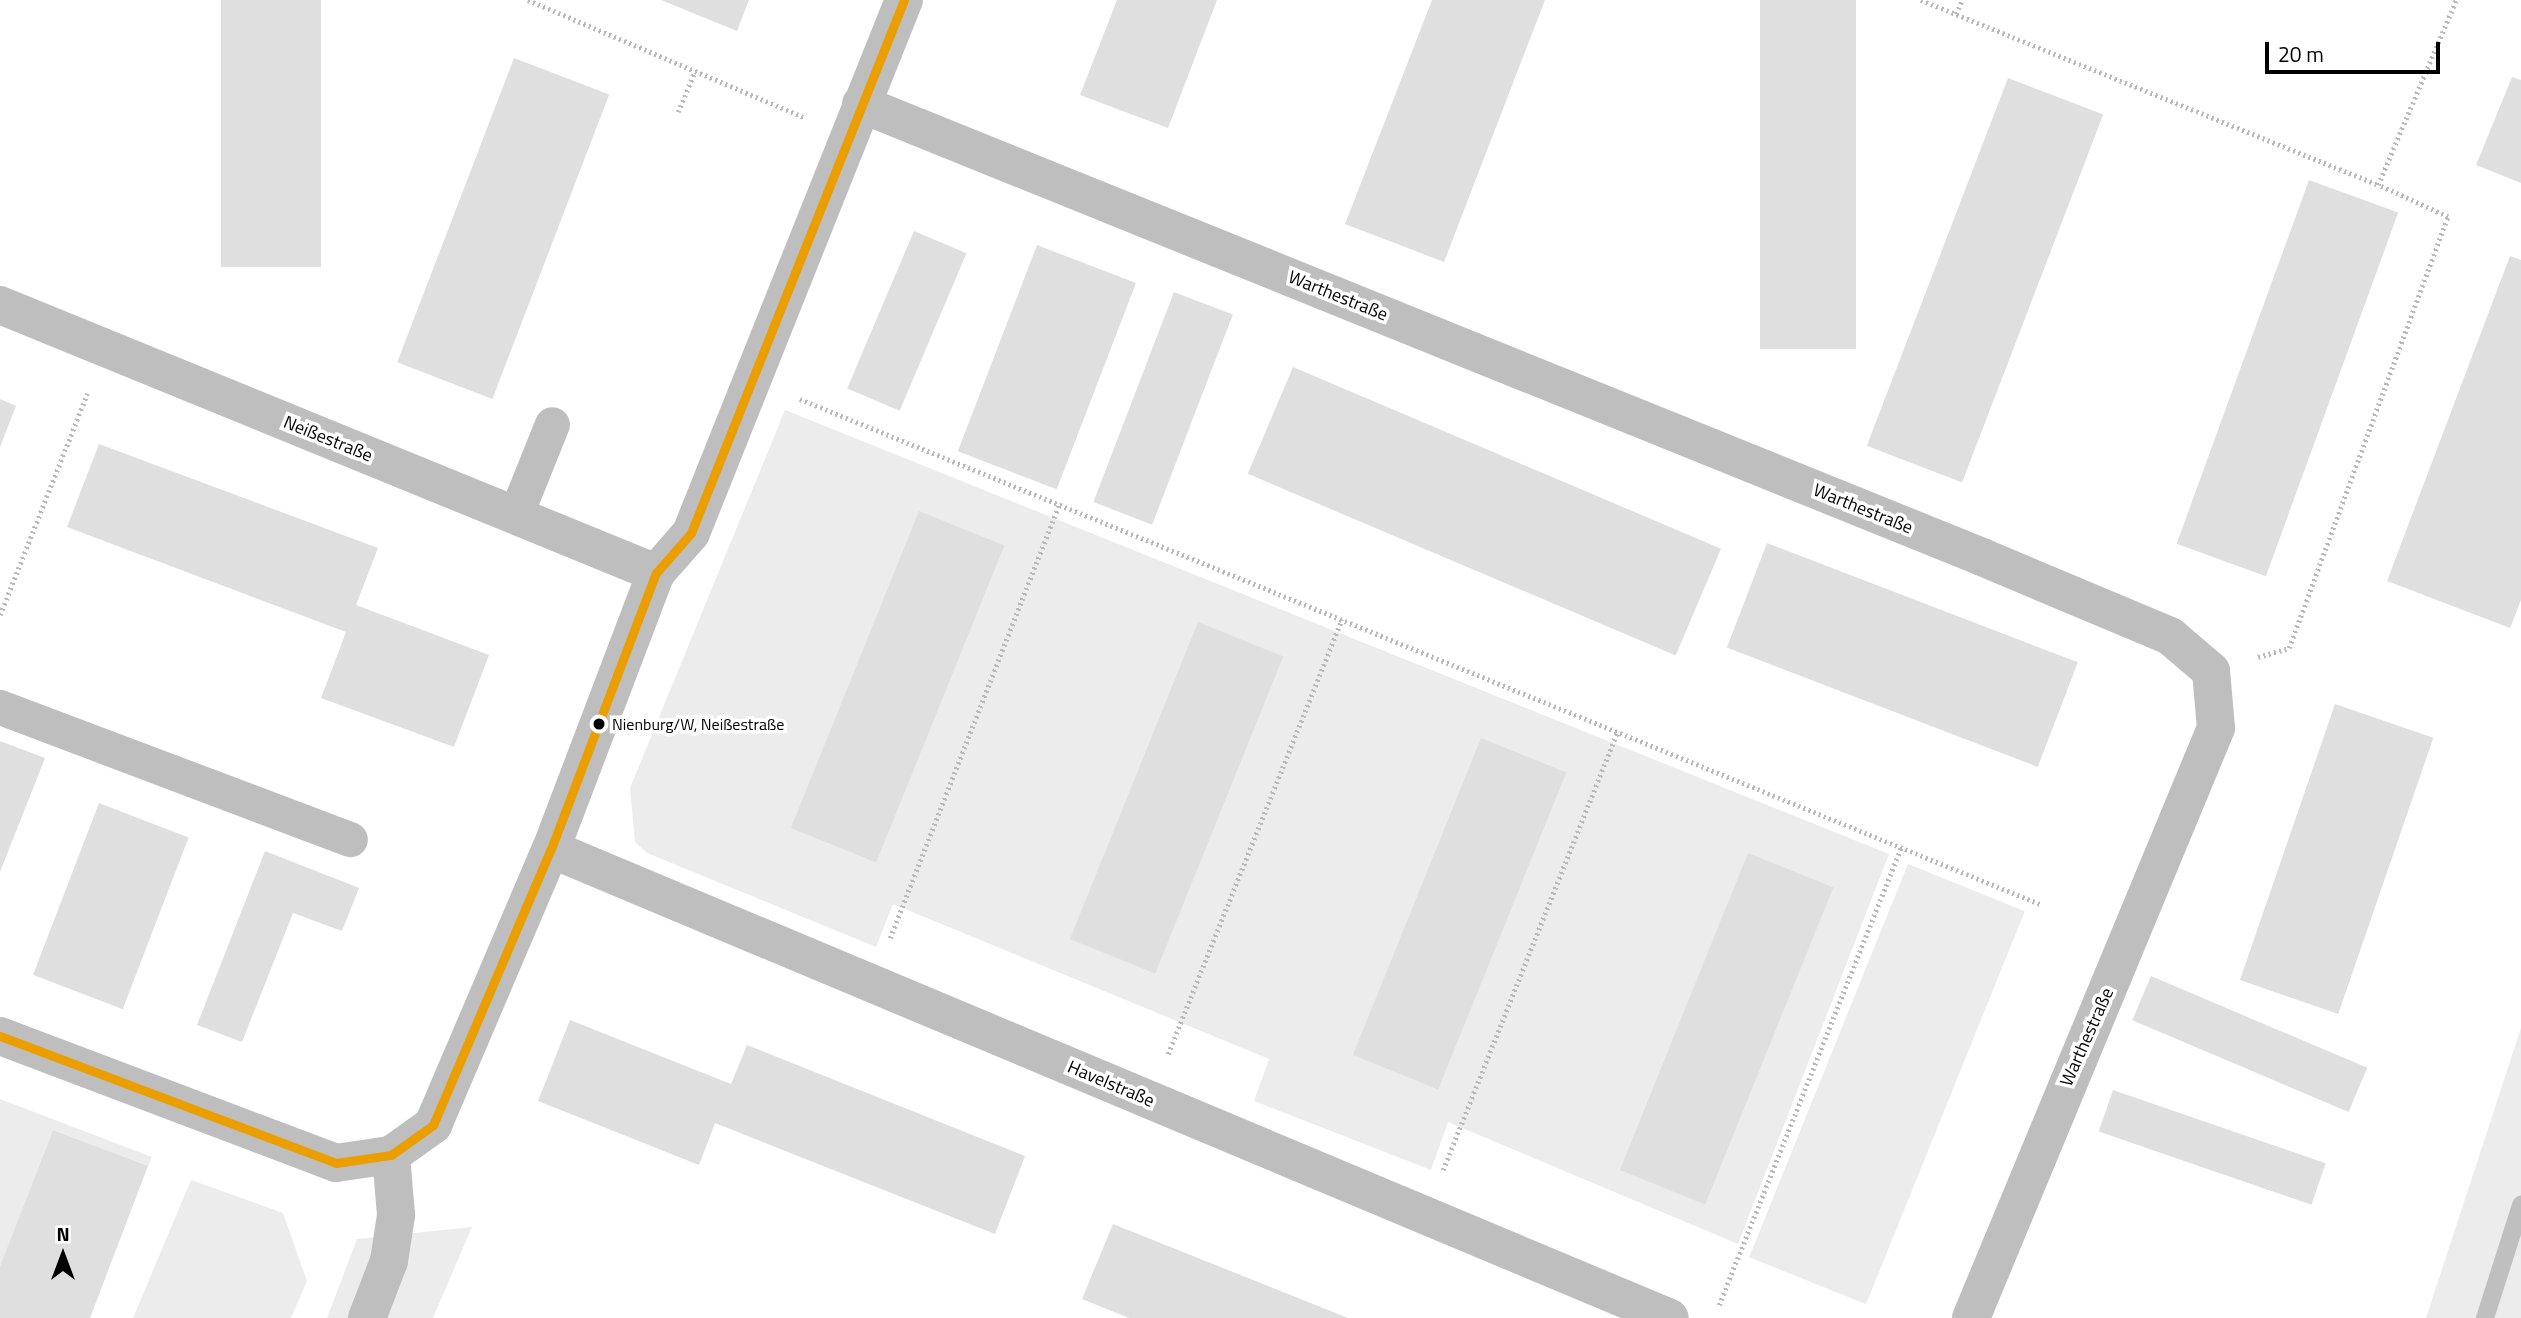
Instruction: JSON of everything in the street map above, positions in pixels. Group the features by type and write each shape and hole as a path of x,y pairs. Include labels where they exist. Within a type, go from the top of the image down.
{"street":[{"path":"0,1037 336,1163 391,1155 433,1125 551,849 656,573 691,533 750,379 904,0"},
{"name":"Warthestraße","path":"854,119 1982,556 2170,636 2211,671 2216,728 1971,1318"},
{"name":"Neißestraße","path":"0,305 656,573"},
{"name":"Havelstraße","path":"551,849 1670,1318"},
{"path":"367,1318 389,1261 396,1215 391,1155"}],"lane":[{"path":"515,516 552,424"},
{"path":"0,707 350,839"}],"path":[{"path":"527,0 695,71 854,119"},
{"path":"1921,0 2378,185 2448,217 2289,648 2211,671"},
{"path":"1956,14 1962,0"},
{"path":"2378,185 2456,0"},
{"path":"678,111 695,71"},
{"path":"0,615 106,348"},
{"path":"750,379 2040,904"},
{"path":"872,983 1059,505"},
{"path":"1149,1100 1342,620"},
{"path":"1425,1216 1617,732"},
{"path":"1714,1318 1901,848"}],"shaded area":[{"path":"785,410 1889,854 1738,1244 1448,1122 1431,1170 1254,1101 1269,1059 893,904 876,947 647,853 635,842 630,788"},
{"path":"1908,864 2025,911 1866,1304 1749,1257"},
{"path":"2521,1028 2521,1318 2426,1318"},
{"path":"0,1099 152,1157 148,1166 53,1130 0,1266"},
{"path":"191,1180 283,1213 307,1281 291,1318 133,1318"},
{"path":"472,1227 433,1318 327,1318 357,1239"}],"building":[{"path":"221,0 321,0 321,267 221,267"},
{"path":"661,0 749,0 737,31"},
{"path":"1117,0 1217,0 1168,128 1080,95"},
{"path":"1432,0 1545,0 1444,262 1345,224"},
{"path":"1760,0 1856,0 1856,349 1760,349"},
{"path":"514,58 609,95 492,399 397,362"},
{"path":"2512,77 2521,80 2521,183 2476,165"},
{"path":"2008,78 2103,115 1962,482 1867,446"},
{"path":"2309,180 2398,212 2266,576 2177,544"},
{"path":"914,231 966,253 900,411 847,388"},
{"path":"1037,245 1136,283 1057,489 958,451"},
{"path":"2510,256 2521,260 2521,600 2510,628 2387,581"},
{"path":"1174,292 1233,315 1152,525 1093,502"},
{"path":"1293,367 1721,549 1676,655 1248,474"},
{"path":"0,399 16,406 0,447"},
{"path":"99,444 378,548 356,605 489,655 454,747 321,698 346,632 67,527"},
{"path":"919,511 1004,545 876,863 791,828"},
{"path":"1767,543 2078,662 2038,767 1727,648"},
{"path":"1198,622 1283,656 1155,974 1070,939"},
{"path":"2335,704 2433,738 2338,1014 2240,980"},
{"path":"1481,738 1566,772 1438,1090 1353,1055"},
{"path":"0,741 45,758 0,872"},
{"path":"99,803 189,837 123,1009 33,975"},
{"path":"265,851 359,888 342,931 293,913 242,1042 197,1025"},
{"path":"1748,853 1833,887 1705,1205 1620,1170"},
{"path":"2151,976 2367,1068 2349,1112 2132,1020"},
{"path":"570,1020 731,1084 747,1045 1025,1156 995,1234 715,1123 699,1165 538,1101"},
{"path":"2113,1090 2326,1163 2311,1205 2099,1132"},
{"path":"53,1130 148,1166 90,1318 0,1318 0,1266"},
{"path":"1113,1224 1348,1318 1129,1318 1082,1299"}],"waterway":[{"path":"2485,1318 2521,1205"}],"transit line":[{"path":"0,1036 336,1163 391,1155 433,1125 551,849 656,573 691,533 904,0"}],"place":[{"name":"Nienburg/W, Neißestraße","path":"599,724"}]}
